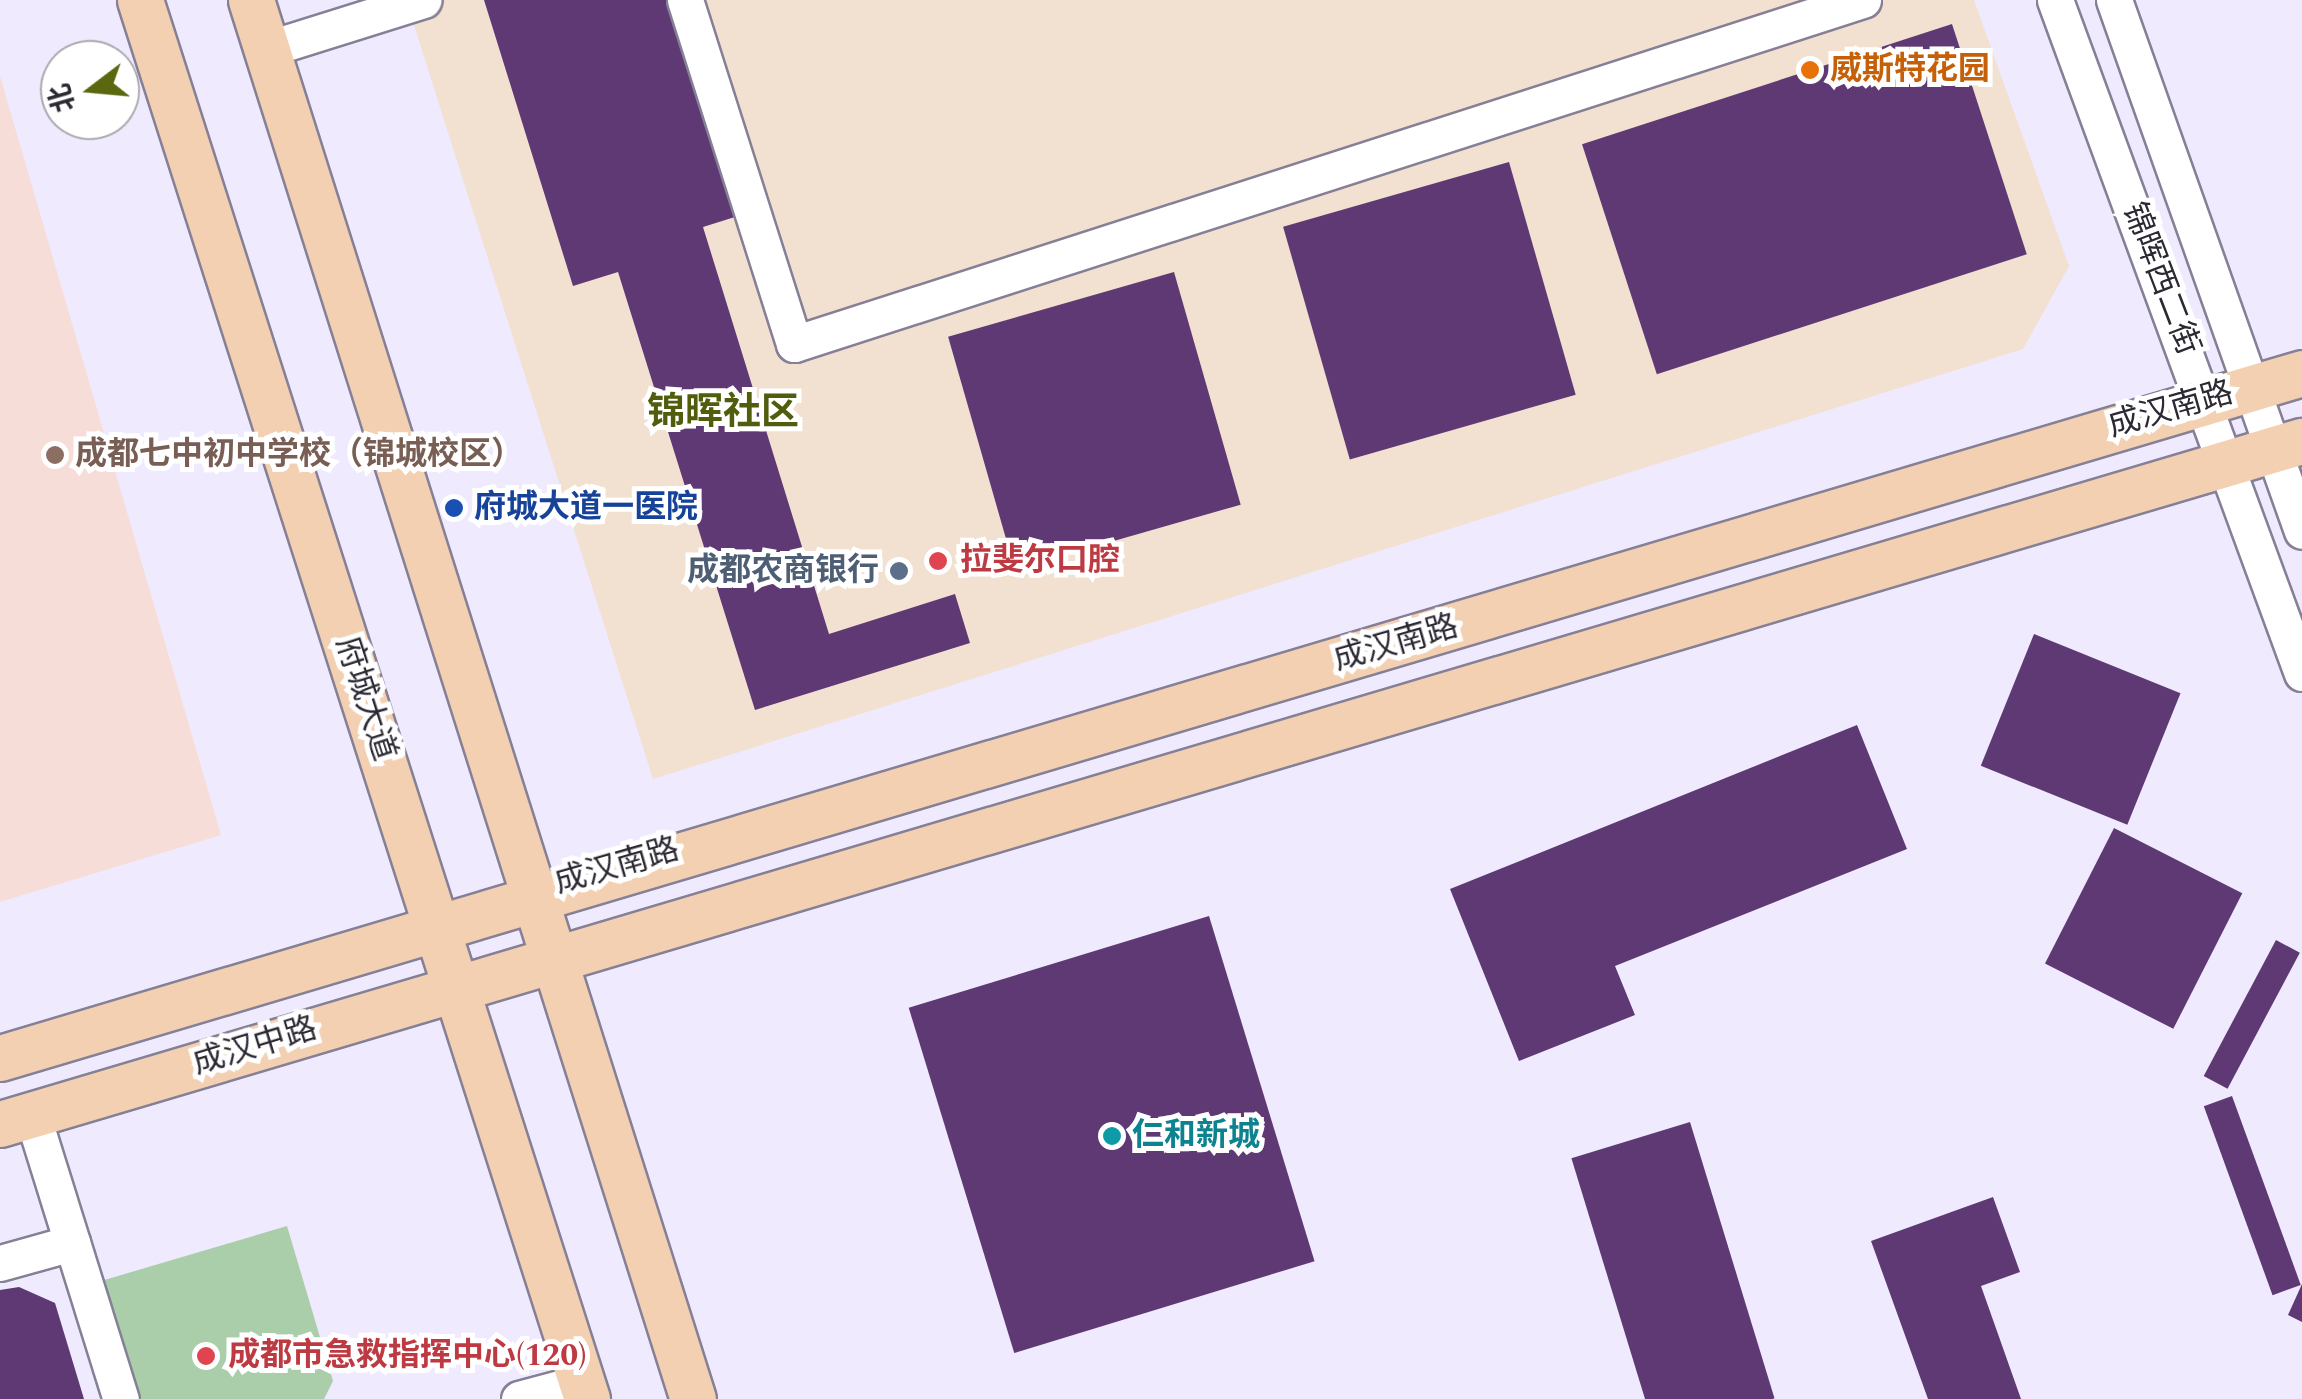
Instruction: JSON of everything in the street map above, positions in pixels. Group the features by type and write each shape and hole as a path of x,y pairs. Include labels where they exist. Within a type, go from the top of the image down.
{"main road":[{"name":"府城大道","path":"140,0 458,986 584,1391"},
{"path":"252,0 538,890 693,1399"},
{"name":"成汉南路","path":"486,906 2302,372"},
{"name":"成汉南路","path":"510,971 556,954 2288,445"},
{"name":"成汉中路","path":"0,1058 486,906"},
{"name":"成汉中路","path":"16,1119 510,971"}],"street":[{"path":"267,49 423,0"},
{"path":"685,0 794,344 1863,0"},
{"name":"锦晖西二街","path":"2055,0 2206,399 2302,673"},
{"name":"锦晖西二街","path":"2114,0 2252,387 2288,445 2302,531"},
{"path":"16,1119 72,1242 121,1399"},
{"path":"0,1264 72,1242"},
{"path":"519,1399 584,1391"}],"shaded area":[{"path":"406,0 1974,0 2069,266 2023,349 653,779"},
{"name":"成都七中初中学校（锦城校区）","path":"0,76 221,835 0,902"}],"green space":[{"path":"287,1226 333,1381 324,1399 135,1399 101,1281"}],"building":[{"path":"484,0 671,0 738,216 703,227 829,634 955,594 970,643 755,710 618,272 573,286"},
{"path":"1952,24 2027,254 1657,374 1582,144"},
{"path":"1509,162 1576,395 1350,459 1283,227"},
{"path":"1174,272 1241,505 1015,569 948,337"},
{"path":"2034,634 2180,693 2127,825 1981,766"},
{"path":"1857,725 1907,849 1615,966 1635,1015 1519,1061 1450,889"},
{"path":"2114,828 2242,893 2173,1029 2045,963"},
{"name":"仁和新城","path":"1209,916 1315,1261 1014,1353 909,1008"},
{"path":"2276,940 2300,953 2228,1089 2204,1076"},
{"path":"2232,1096 2301,1285 2273,1295 2204,1106"},
{"path":"1690,1122 1774,1398 1645,1399 1571,1158"},
{"path":"1993,1197 2020,1272 1981,1286 2021,1399 1928,1399 1871,1241"},
{"path":"2302,1284 2302,1322 2288,1315"},
{"path":"19,1287 55,1303 84,1399 0,1399 0,1290"}],"place":[{"name":"威斯特花园","path":"1810,70"},
{"name":"成都七中初中学校（锦城校区）","path":"55,455"},
{"name":"府城大道一医院","path":"454,508"},
{"name":"拉斐尔口腔","path":"938,561"},
{"name":"成都农商银行","path":"899,571"},
{"name":"仁和新城","path":"1112,1136"},
{"name":"成都市急救指挥中心(120)","path":"206,1356"}],"district":[{"name":"锦晖社区","path":"723,414"}]}
